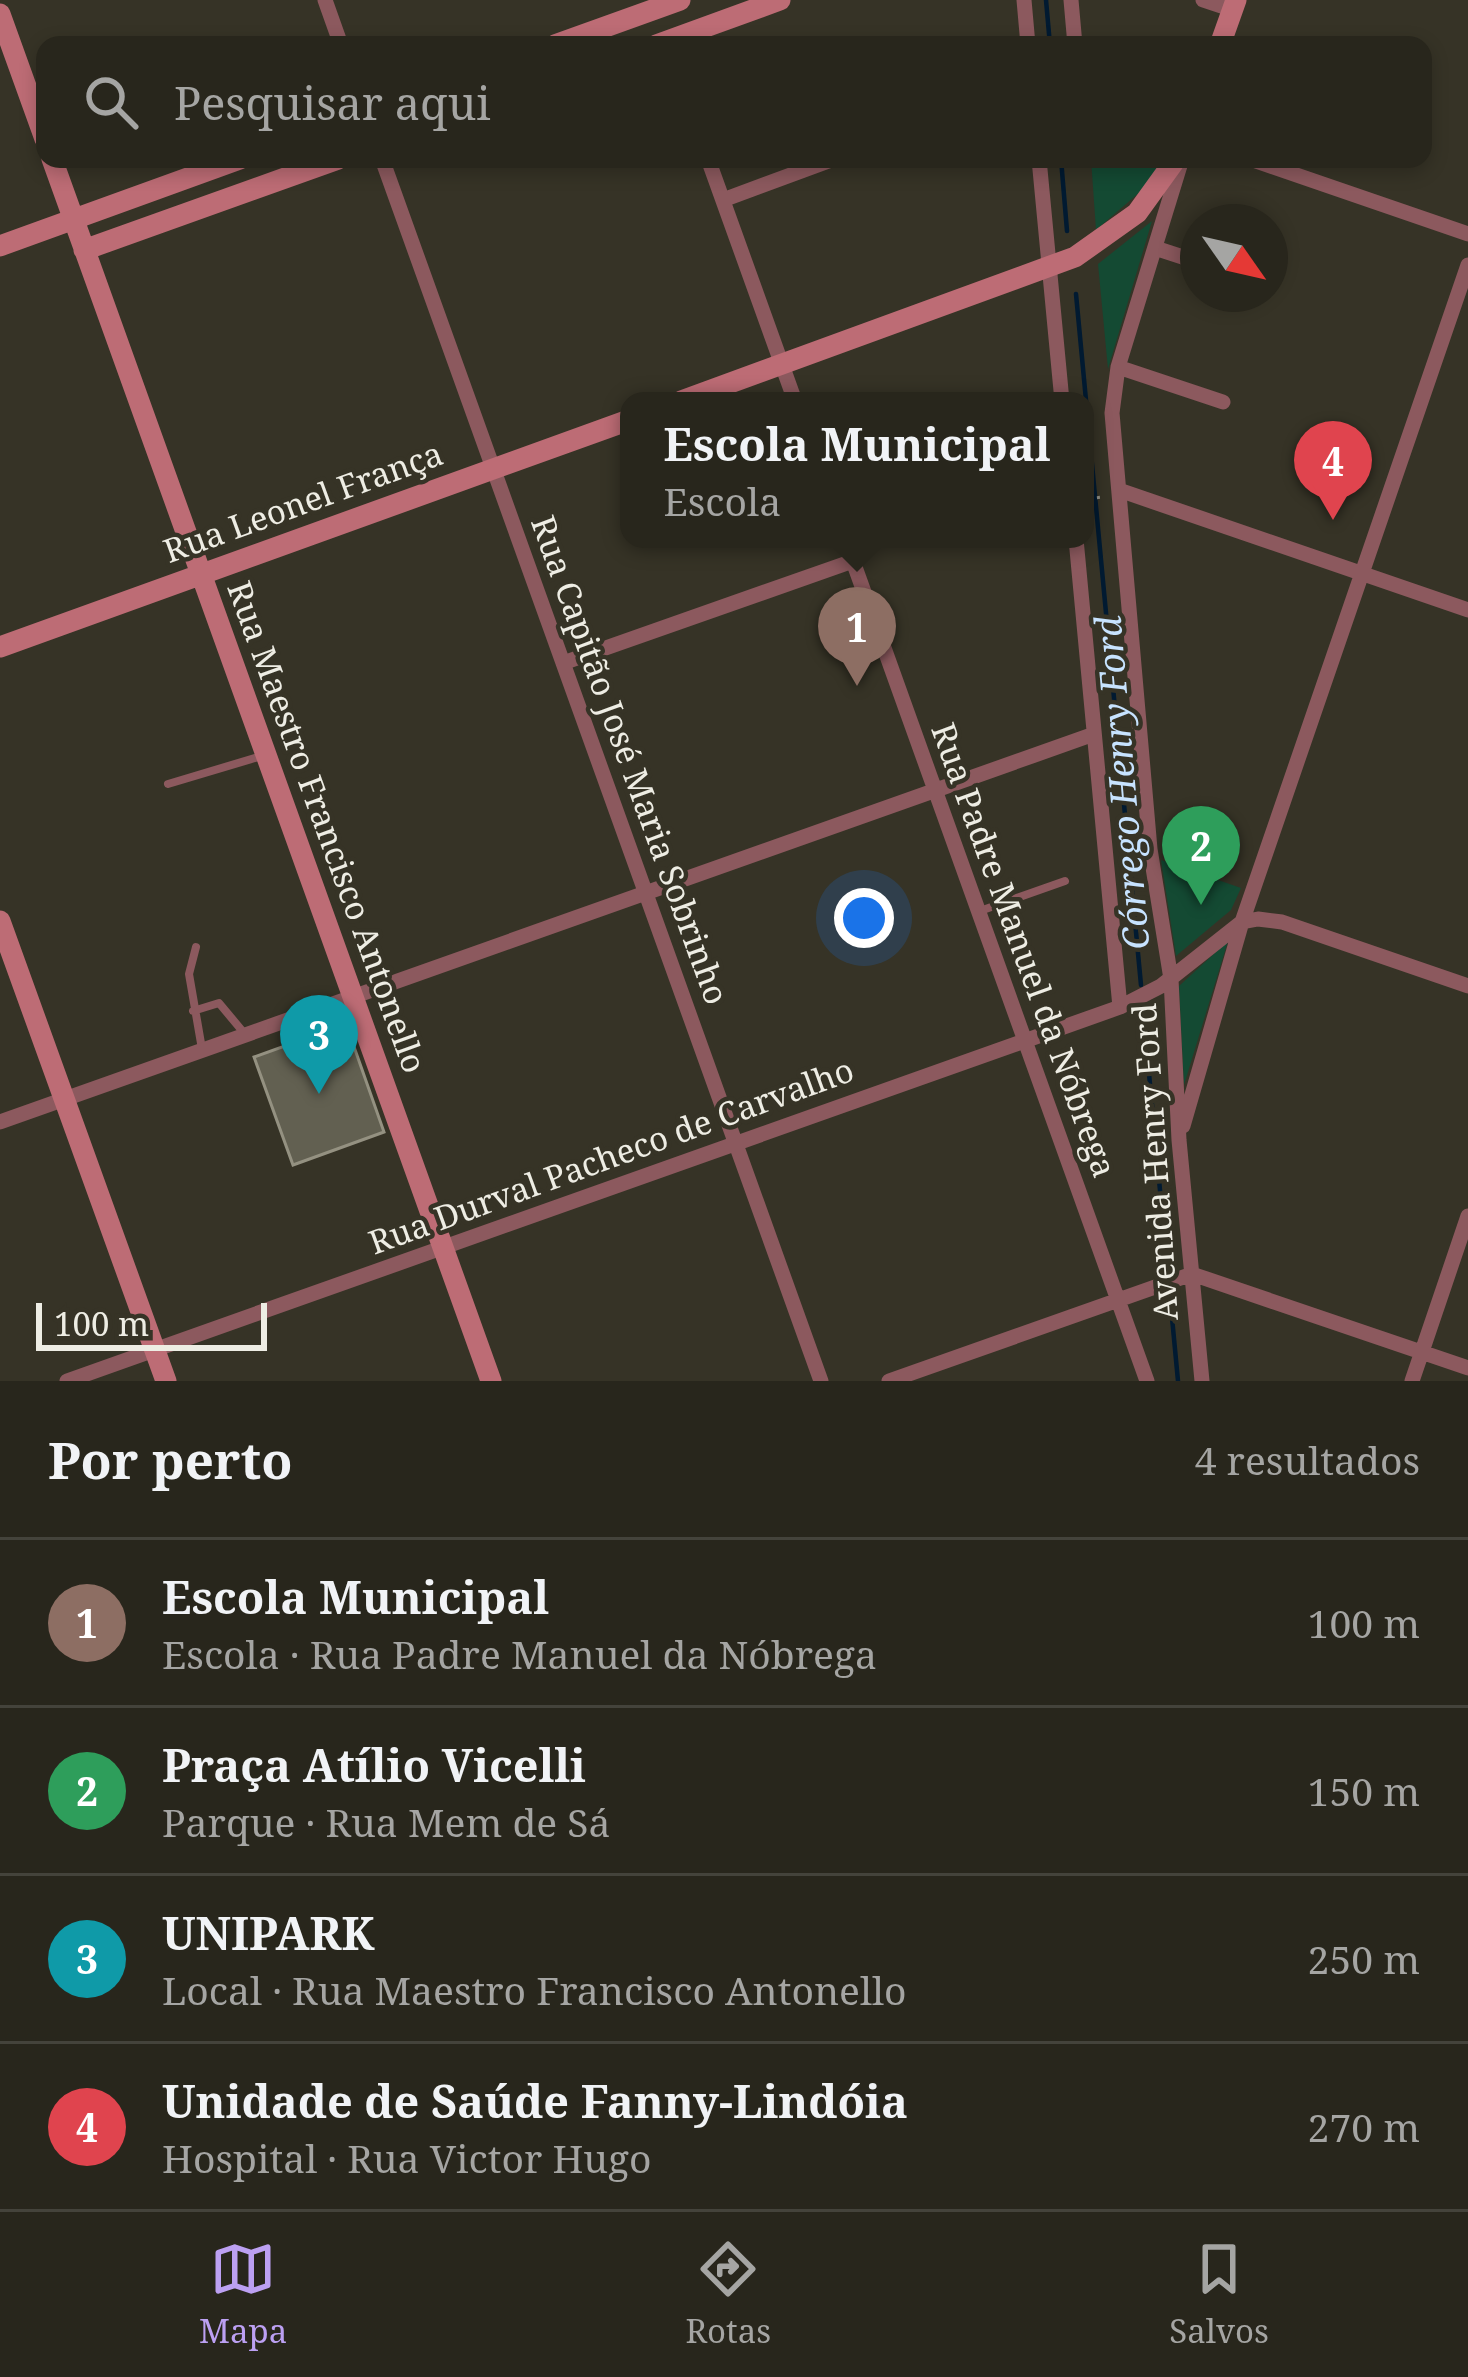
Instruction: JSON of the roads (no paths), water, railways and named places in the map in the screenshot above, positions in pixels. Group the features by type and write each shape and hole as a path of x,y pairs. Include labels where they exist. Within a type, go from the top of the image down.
{"main road":[{"path":"577,36 653,4 680,0"},
{"path":"684,36 780,0"},
{"path":"1223,36 1234,5"},
{"path":"0,14 36,114"},
{"name":"Rua Maestro Francisco Antonello","path":"55,168 491,1381"},
{"path":"0,246 215,168"},
{"path":"84,250 313,168"},
{"path":"706,392 1075,257 1118,230 1173,168"},
{"name":"Rua Leonel França","path":"0,647 620,423"},
{"path":"0,921 166,1381"}],"street":[{"path":"325,0 338,36"},
{"path":"1024,0 1027,36"},
{"path":"1071,0 1074,36"},
{"path":"1203,0 1234,5"},
{"path":"653,4 661,36"},
{"name":"Rua Capitão José Maria Sobrinho","path":"385,168 820,1381"},
{"path":"712,168 792,392"},
{"path":"723,200 810,168"},
{"path":"1040,168 1061,392"},
{"name":"Avenida Henry Ford","path":"1177,168 1112,399 1150,849 1171,979 1188,1275 1202,1381"},
{"path":"1276,168 1468,235"},
{"path":"1155,248 1180,256"},
{"path":"1179,1140 1242,922 1468,266"},
{"path":"1118,367 1223,402"},
{"path":"1119,490 1468,610"},
{"name":"Rua Padre Manuel da Nóbrega","path":"848,548 1147,1381"},
{"name":"Avenida Henry Ford","path":"1077,548 1120,1007"},
{"path":"563,663 853,561"},
{"path":"0,1122 1094,734"},
{"path":"1242,922 1282,922 1468,986"},
{"name":"Rua Durval Pacheco de Carvalho","path":"67,1381 1120,1007 1171,979 1242,922"},
{"path":"1412,1381 1468,1216"},
{"path":"889,1381 1188,1275 1468,1368"}],"lane":[{"path":"168,784 266,754"},
{"path":"979,911 1065,881"},
{"path":"196,947 189,974 202,1050"},
{"path":"193,1011 218,1003 245,1035"}],"waterway":[{"name":"Córrego Henry Ford","path":"1046,0 1049,36"},
{"name":"Córrego Henry Ford","path":"1062,168 1067,231"},
{"name":"Córrego Henry Ford","path":"1076,294 1085,392"},
{"name":"Córrego Henry Ford","path":"1094,485 1141,985"},
{"name":"Córrego Henry Ford","path":"1143,1010 1178,1381"}],"place":[{"name":"Unidade de Saúde Fanny-Lindóia","path":"1333,520"},
{"name":"Escola Municipal","path":"857,686"},
{"name":"Praça Atílio Vicelli","path":"1201,905"},
{"name":"UNIPARK","path":"319,1094"}]}
